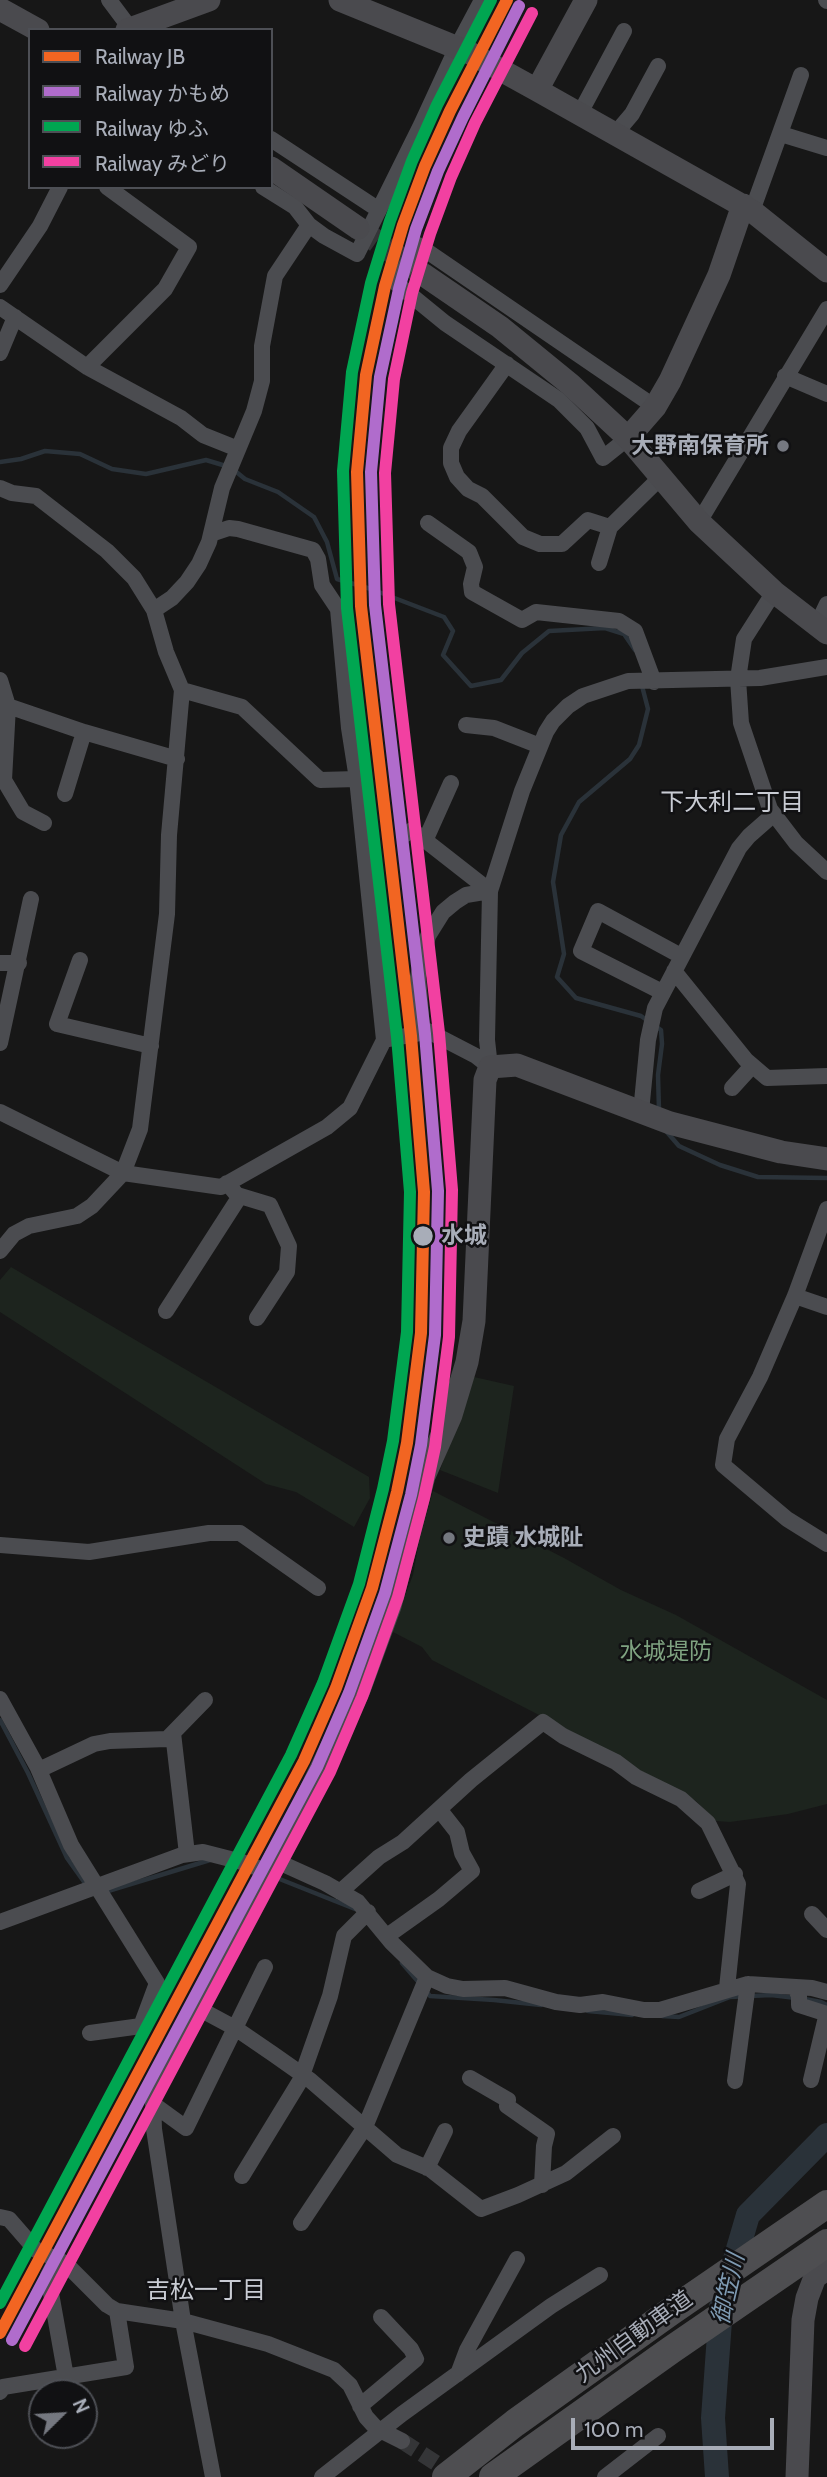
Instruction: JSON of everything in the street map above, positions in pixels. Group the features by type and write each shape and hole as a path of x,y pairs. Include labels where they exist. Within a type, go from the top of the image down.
{"highway":[{"name":"九州自動車道","path":"446,2477 515,2423 827,2204"},
{"name":"九州自動車道","path":"493,2477 827,2243"}],"street":[{"path":"109,0 128,28"},
{"path":"132,28 209,0"},
{"path":"340,0 457,47 537,90 748,208 827,271"},
{"path":"266,189 295,207 309,225 339,246 357,254 482,0"},
{"path":"537,90 586,0"},
{"path":"0,9 34,28"},
{"path":"579,115 624,31"},
{"path":"615,134 632,114 658,66"},
{"path":"655,407 418,245 396,283 445,323 559,400 587,428 603,458 628,439 655,407 714,287 781,134 801,75"},
{"path":"781,134 827,148"},
{"path":"273,140 379,210"},
{"path":"273,169 358,229"},
{"path":"0,285 40,226 59,189"},
{"path":"87,366 166,289 189,247 110,189"},
{"path":"154,610 172,598 199,564 211,534 222,488 254,411 262,381 262,346 275,276 309,225"},
{"path":"424,275 500,327 571,385 628,439 699,522 774,592 822,629 827,604"},
{"path":"0,307 87,366 181,418 203,435 238,449"},
{"path":"699,522 827,309"},
{"path":"0,353 16,317"},
{"path":"507,364 450,448 451,463 457,477 468,489 482,496 523,537 540,544 562,544 589,520 610,527"},
{"path":"785,376 827,394"},
{"path":"598,563 610,527 660,478"},
{"path":"0,488 12,493 37,496 107,551 134,578 154,610 166,652 182,690 169,835 167,914 148,1085 140,1129 123,1173 92,1206 77,1216 29,1226 15,1234 0,1251"},
{"path":"428,523 469,552 475,567 472,592 522,620 536,612 620,621 635,631 654,682"},
{"path":"0,1112 123,1173 221,1186 327,1127 350,1108 384,1040 338,609 322,585 318,559 313,550 238,528 211,534"},
{"path":"774,592 744,639 738,679 741,723 764,797 796,843 826,869"},
{"path":"214,2477 183,2321 154,2129 156,2079 329,1755 359,1690 390,1606 424,1476 451,1415 467,1363 474,1321 485,1080 490,1068 490,891 518,803 540,746 553,721 583,696 628,681 738,679 827,667"},
{"path":"0,680 8,706 4,780 23,812 44,823"},
{"path":"182,690 242,707 320,780 358,779"},
{"path":"8,706 177,759"},
{"path":"466,725 494,728 540,746"},
{"path":"65,794 84,732"},
{"path":"425,841 451,783"},
{"path":"644,1113 649,1030 655,1008 738,848 774,814"},
{"path":"404,835 412,830 490,891"},
{"path":"384,1040 416,1034 422,1028 418,977 428,936 443,912 466,895 490,891"},
{"path":"0,1043 32,899"},
{"path":"663,992 581,951 598,911 677,964 752,1066 767,1078 827,1076"},
{"path":"80,960 57,1024 151,1046"},
{"path":"0,963 19,963"},
{"path":"422,1028 476,1056 490,1068 517,1065 670,1123 781,1153 827,1159"},
{"path":"732,1088 752,1066"},
{"path":"227,1183 240,1196 270,1205 289,1246 288,1272 257,1318"},
{"path":"166,1311 240,1196"},
{"path":"827,1209 795,1296 760,1377 727,1439 723,1465 788,1519 827,1545"},
{"path":"795,1296 827,1307"},
{"path":"0,1545 89,1552 209,1533 240,1533 317,1588"},
{"path":"0,1699 39,1770 71,1845 157,1983 141,2026 90,2033"},
{"path":"39,1770 94,1744 167,1739 205,1700"},
{"path":"340,1892 543,1722 563,1736 616,1762 636,1777 681,1799 708,1823 738,1884 727,1988"},
{"path":"173,1732 187,1854"},
{"path":"387,1936 439,1899 472,1871 457,1832 439,1810"},
{"path":"0,1922 187,1854 203,1852 271,1866 340,1892 358,1902 428,1978 455,1987 505,1988 556,2003 580,2005 603,2002 643,2010 660,2010 727,1988 748,1984 825,1986"},
{"path":"699,1891 735,1874"},
{"path":"242,2176 302,2074 330,1996 344,1936 368,1912"},
{"path":"812,1914 827,1930"},
{"path":"153,2104 186,2128 265,1967"},
{"path":"301,2223 365,2127 428,1978"},
{"path":"735,2081 748,1984"},
{"path":"795,1987 799,2005 824,2012 826,2017 811,2080"},
{"path":"194,2006 234,2028 302,2074 397,2155 427,2168 481,2209 566,2173 613,2136"},
{"path":"470,2078 508,2101 507,2106 547,2134 542,2185"},
{"path":"427,2168 445,2130"},
{"path":"0,2217 9,2219 36,2250 57,2258 107,2305 117,2311 183,2321 268,2344 334,2370 350,2385 371,2423 402,2441"},
{"path":"57,2258 48,2276 66,2377"},
{"path":"458,2374 467,2350 517,2259"},
{"path":"797,2477 803,2320 815,2277 827,2269"},
{"path":"323,2477 551,2306 600,2275"},
{"path":"0,2392 3,2387 126,2367 117,2311"},
{"path":"360,2406 416,2360 411,2349 381,2317"},
{"path":"605,2477 658,2436"}],"green space":[{"path":"11,1267 369,1477 370,1498 354,1527 296,1492 266,1484 0,1312 0,1280"},
{"path":"474,1377 514,1386 498,1493 440,1470"},
{"name":"水城堤防","path":"433,1491 621,1590 676,1615 827,1700 827,1804 788,1814 730,1822 716,1821 696,1801 432,1660 422,1647 391,1631 413,1575 420,1536"}],"waterway":[{"path":"0,462 45,451 80,454 112,469 146,474 206,460 226,466"},
{"path":"234,470 245,479 278,492 314,517 327,542 337,579 444,617 453,631 443,655 471,686 501,680 522,653 549,631 605,628 624,634 635,650"},
{"path":"642,686 648,709 639,745 630,759 579,802 561,835 553,882 564,954 557,977 576,998 641,1016 661,1030 659,1110"},
{"path":"666,1131 679,1146 720,1165 758,1177 827,1178"},
{"path":"0,1720 67,1858 87,1886"},
{"path":"108,1891 210,1860"},
{"path":"272,1876 355,1909"},
{"path":"402,1963 421,1985"},
{"path":"427,1992 430,1996 541,2005"},
{"path":"662,2016 679,2017 730,1997 771,1995 796,1998"},
{"path":"805,1999 827,2005"},
{"path":"588,2011 632,2015"},
{"name":"御笠川","path":"717,2477 713,2418 721,2307 748,2215 827,2135"}],"tunnel":[{"path":"358,228 424,275"},
{"path":"402,2441 456,2476"}],"rail line":[{"name":"ゆふ","path":"0,2303 291,1755 323,1683 359,1584 383,1489 393,1441 407,1332 410,1192 397,1037 347,608 343,471 352,372 371,283 390,221 412,161 437,105 491,0"},
{"name":"JB","path":"0,2333 304,1761 336,1688 372,1588 397,1492 407,1443 421,1333 424,1192 411,1036 361,606 357,472 366,375 385,286 403,225 425,166 450,111 507,0"},
{"name":"かもめ","path":"12,2340 317,1767 349,1693 385,1593 411,1495 421,1445 435,1335 438,1191 425,1034 375,605 371,472 380,377 399,289 416,229 438,171 519,6"},
{"name":"みどり","path":"25,2346 330,1772 362,1697 398,1597 424,1498 435,1447 449,1337 452,1190 439,1033 389,604 385,473 394,379 412,293 430,234 475,123 532,13"}],"place":[{"name":"大野南保育所","path":"783,446"},
{"name":"水城","path":"423,1236"},
{"name":"史蹟 水城阯","path":"449,1538"}],"district":[{"name":"下大利二丁目","path":"732,803"},
{"name":"吉松一丁目","path":"206,2291"}]}
